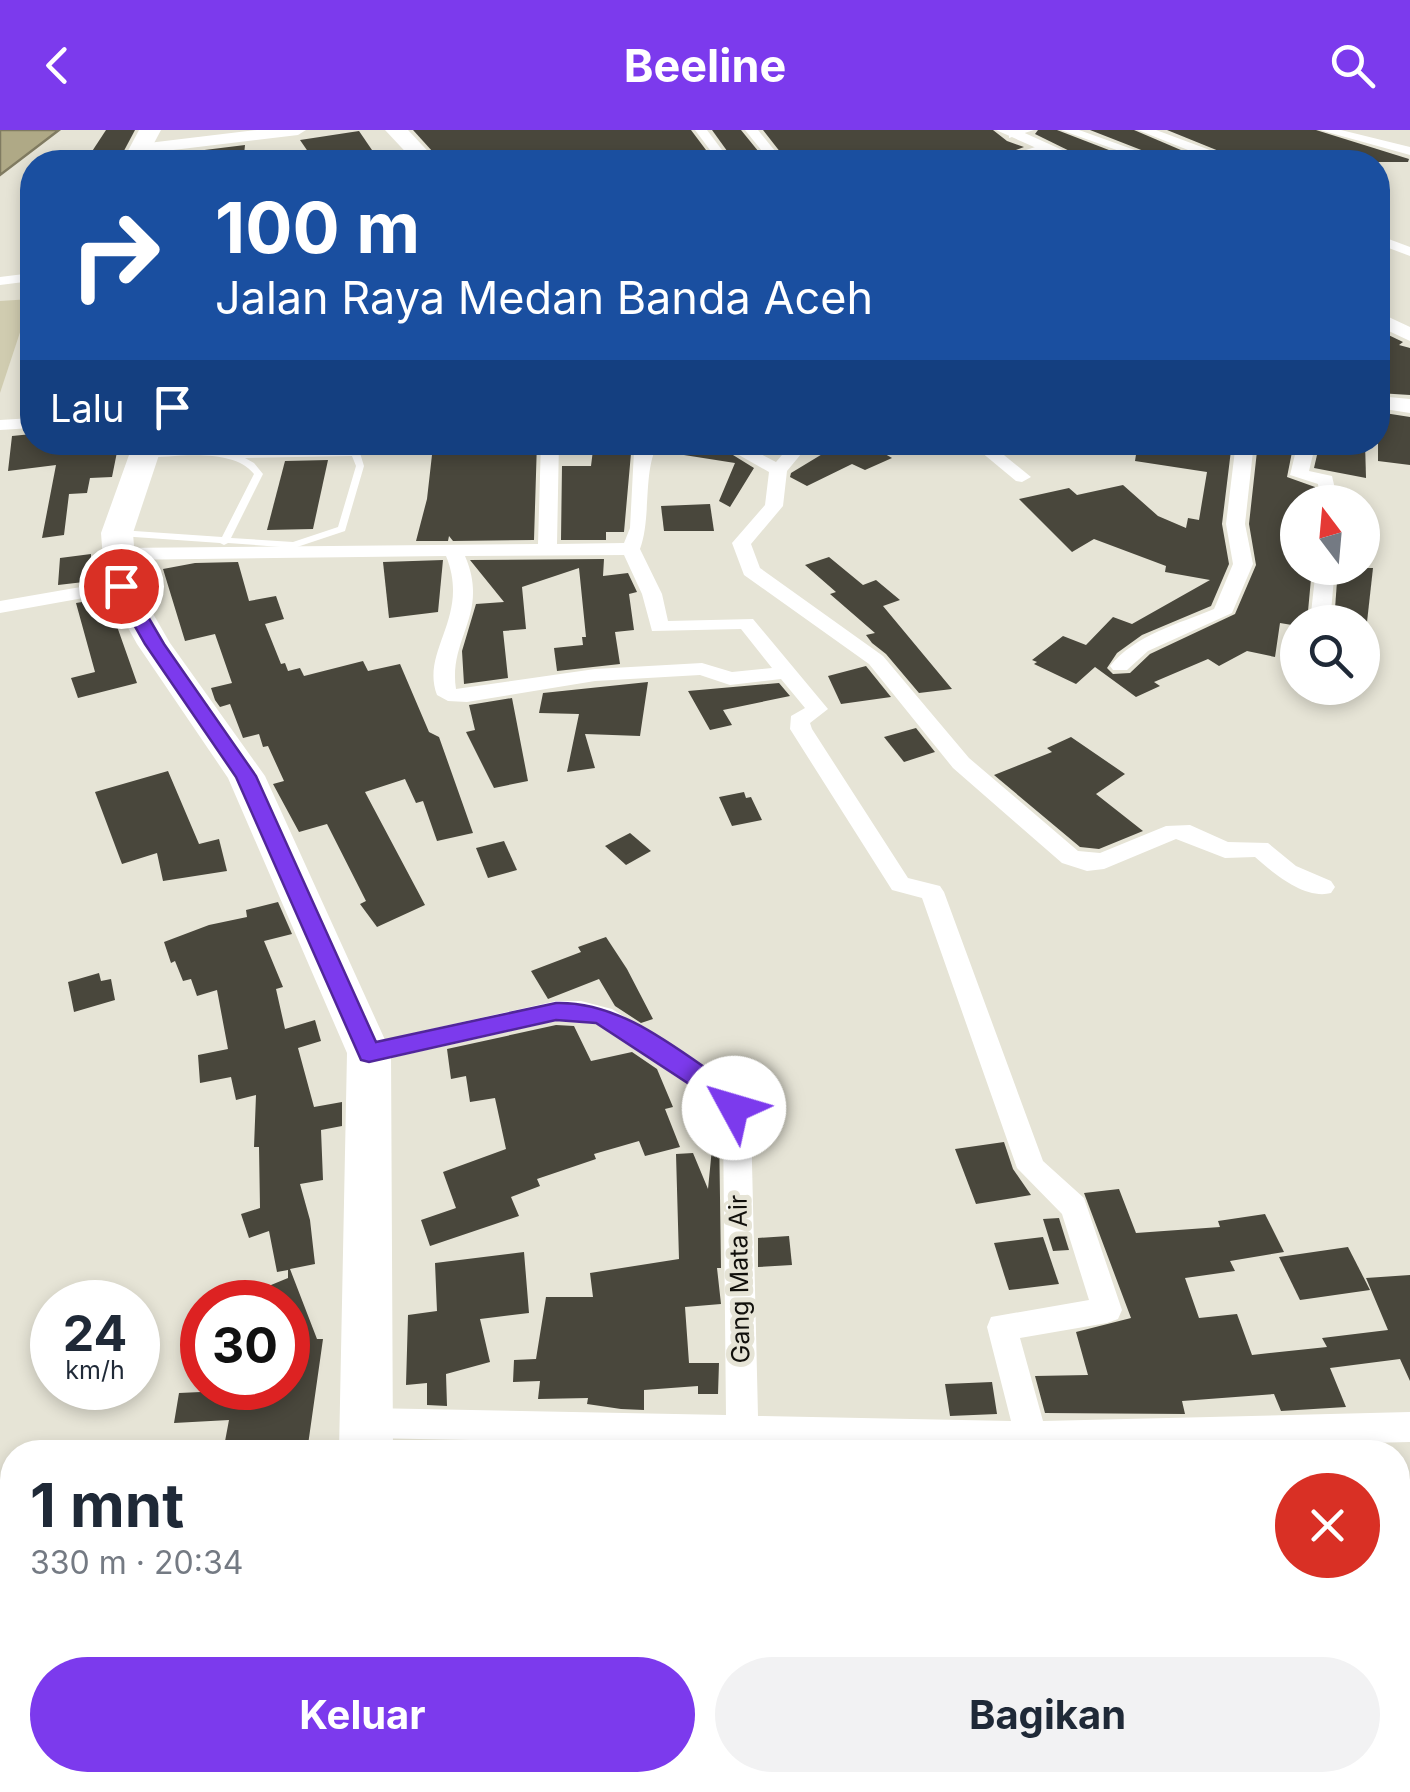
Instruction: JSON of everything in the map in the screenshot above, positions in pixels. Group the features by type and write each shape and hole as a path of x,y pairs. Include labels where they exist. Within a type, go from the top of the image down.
{"highway":[{"path":"396,130 415,150"},
{"path":"141,455 119,558 154,644 246,776 369,1053 367,1438"}],"street":[{"path":"141,147 298,130"},
{"path":"751,130 768,150"},
{"path":"1067,130 1126,150"},
{"path":"1144,130 1196,150"},
{"path":"1015,132 1050,150"},
{"path":"1339,132 1410,151"},
{"path":"1038,150 1045,148"},
{"path":"547,552 550,455"},
{"path":"630,548 640,528 644,455"},
{"path":"749,455 778,470"},
{"path":"791,455 778,470 774,506 741,543 751,571 876,660 961,763 1046,840 1070,857 1087,863 1136,850 1174,831 1190,833 1225,850 1260,849 1288,872 1323,887"},
{"path":"994,455 1022,477"},
{"path":"1120,666 1142,647 1222,612 1243,564 1238,559 1233,536 1243,455"},
{"path":"1304,455 1299,475 1326,480 1327,485"},
{"path":"0,607 119,558 630,548"},
{"path":"630,548 652,594 660,627 746,623 817,708 799,721 800,729 896,879 902,886 932,892 1032,1168 1074,1207 1108,1310 1002,1327 1030,1436"},
{"path":"454,553 465,578 464,602 443,680 448,695 467,696 596,675 702,669 730,680 787,672"},
{"name":"Gang Mata Air","path":"369,1053 556,1012 581,1011 603,1016 727,1096 737,1122 742,1432"},
{"path":"367,1438 742,1432 1030,1436 1410,1427"}],"lane":[{"path":"224,455 253,455"},
{"path":"119,558 224,542 294,544 342,529 360,466 357,455"},
{"path":"224,542 259,474 248,460 236,456"}],"shaded area":[{"path":"0,130 59,130 33,150 20,150 20,160 0,175"},
{"path":"20,300 20,332 0,393 0,301"}],"building":[{"path":"106,130 135,130 124,150 93,150"},
{"path":"413,130 691,130 706,150 431,150"},
{"path":"712,130 741,130 757,150 726,150"},
{"path":"763,130 993,130 1024,147 1016,150 779,150"},
{"path":"1038,130 1057,130 1109,150 1068,150 1035,134"},
{"path":"1090,130 1134,130 1181,150 1141,150"},
{"path":"1167,130 1316,130 1380,150 1216,150"},
{"path":"359,131 372,150 307,150 300,140"},
{"path":"245,145 244,150 204,150"},
{"path":"1390,153 1409,159 1390,162"},
{"path":"1390,336 1403,342 1399,345 1410,348 1410,395 1390,394"},
{"path":"1390,414 1410,417 1410,465 1378,461 1378,455 1390,455"},
{"path":"20,435 20,455 116,455 112,477 90,478 87,493 69,494 64,535 42,538 56,465 8,471 12,436"},
{"path":"432,455 537,455 534,540 453,541 449,536 448,541 416,541 427,499"},
{"path":"592,455 631,455 624,532 606,532 606,540 561,540 562,466 591,466"},
{"path":"684,455 733,455 754,468 730,507 719,501 735,463"},
{"path":"821,455 892,458 865,470 852,464 807,486 790,477"},
{"path":"1136,455 1230,455 1222,524 1229,564 1211,606 1142,635 1117,653 1107,668 1113,674 1130,673 1150,654 1235,614 1256,565 1249,524 1257,455 1291,455 1287,477 1309,485 1280,485 1280,585 1310,585 1309,605 1280,605 1275,657 1247,651 1219,666 1208,659 1154,682 1160,686 1136,697 1095,667 1076,684 1034,664 1037,662 1032,660 1063,636 1086,645 1113,617 1132,624 1210,580 1165,572 1166,566 1094,539 1072,552 1019,499 1069,488 1077,495 1123,485 1158,516 1186,528 1188,518 1199,520 1207,472 1135,461"},
{"path":"1317,455 1365,455 1366,478 1314,468"},
{"path":"328,460 313,529 267,530 285,461"},
{"path":"710,504 714,531 664,531 661,506"},
{"path":"91,554 91,558 99,557 101,580 58,585 60,558"},
{"path":"829,557 863,585 876,580 900,600 883,606 952,689 919,693 872,643 866,635 875,633 830,594 836,592 805,565"},
{"path":"604,559 603,576 628,573 637,592 629,594 634,630 615,632 620,664 557,671 554,648 583,645 582,637 586,637 579,568 522,587 526,629 503,631 508,678 464,684 462,651 476,604 504,602 470,560"},
{"path":"443,560 438,612 389,618 383,562"},
{"path":"238,562 249,601 276,596 284,619 265,624 281,664 285,663 288,671 300,668 304,676 363,661 368,671 400,664 429,732 439,737 473,833 437,841 423,801 416,803 405,779 365,792 425,905 377,927 360,904 366,901 327,824 299,832 273,784 284,781 268,746 263,747 259,734 243,738 230,704 220,707 215,700 211,688 232,683 215,634 185,641 163,569 195,563"},
{"path":"1337,585 1371,585 1369,605 1335,605"},
{"path":"107,598 137,683 78,698 71,678 95,672 76,603"},
{"path":"866,666 891,697 841,704 828,676"},
{"path":"648,682 640,736 585,734 595,768 567,772 579,714 539,713 543,693"},
{"path":"779,683 790,696 723,710 732,725 710,730 688,691"},
{"path":"512,698 528,781 494,788 466,732 475,730 469,705"},
{"path":"916,728 935,752 904,762 884,737"},
{"path":"1071,737 1125,774 1096,794 1143,831 1099,849 1080,847 994,775 1052,752 1047,748"},
{"path":"168,771 199,844 219,839 227,871 163,881 157,853 122,864 95,792"},
{"path":"744,792 746,798 751,797 762,820 732,826 719,797"},
{"path":"630,833 651,851 626,865 605,846"},
{"path":"504,841 517,870 488,878 476,848"},
{"path":"278,902 292,934 264,941 283,987 276,989 285,1029 315,1020 321,1041 298,1048 314,1107 342,1102 342,1126 321,1130 323,1180 300,1184 310,1220 315,1264 290,1269 294,1280 283,1280 288,1278 288,1270 277,1272 269,1231 249,1238 241,1214 260,1208 259,1147 254,1147 256,1095 236,1100 231,1077 200,1083 198,1055 228,1049 217,990 197,996 191,979 183,981 175,961 171,963 164,942 209,925 247,917 246,910"},
{"path":"606,937 653,1019 641,1023 615,1006 599,979 548,999 531,971 581,952 578,947"},
{"path":"99,973 101,981 111,979 115,1000 74,1012 68,982"},
{"path":"556,1025 574,1026 591,1061 632,1052 657,1069 673,1107 665,1109 680,1147 645,1156 639,1141 594,1154 596,1159 537,1179 540,1186 511,1197 519,1216 430,1246 421,1220 456,1208 443,1172 506,1149 495,1098 470,1102 466,1076 451,1079 447,1049"},
{"path":"714,1128 719,1128 721,1268 717,1268 721,1304 685,1307 689,1363 719,1363 718,1394 698,1394 698,1386 644,1390 644,1410 621,1409 587,1404 588,1398 538,1399 540,1381 513,1382 514,1360 536,1359 546,1297 593,1297 590,1273 679,1259 676,1154 693,1153 708,1189"},
{"path":"1004,1142 1013,1169 1031,1195 976,1204 955,1149"},
{"path":"1119,1189 1136,1233 1220,1227 1218,1221 1265,1214 1284,1252 1230,1261 1235,1271 1185,1278 1199,1318 1237,1314 1252,1355 1327,1347 1322,1338 1388,1330 1366,1278 1410,1275 1410,1381 1400,1359 1330,1368 1346,1407 1281,1411 1274,1394 1182,1401 1185,1414 1045,1413 1035,1376 1088,1375 1076,1332 1131,1318 1084,1193"},
{"path":"1059,1218 1069,1250 1053,1251 1043,1219"},
{"path":"789,1236 792,1265 758,1267 758,1238"},
{"path":"1043,1237 1059,1284 1009,1290 994,1243"},
{"path":"1348,1247 1370,1290 1300,1300 1279,1257"},
{"path":"524,1252 529,1313 480,1319 490,1362 446,1374 447,1406 427,1405 427,1383 406,1385 408,1315 437,1311 435,1263"},
{"path":"310,1321 317,1339 323,1339 309,1440 225,1440 229,1420 174,1423 179,1393 180,1410 310,1410"},
{"path":"992,1382 997,1414 950,1416 945,1384"}],"route":[{"path":"121,586 154,644 246,776 369,1053 556,1012 581,1011 603,1016 653,1047 727,1096 734,1108"}]}
